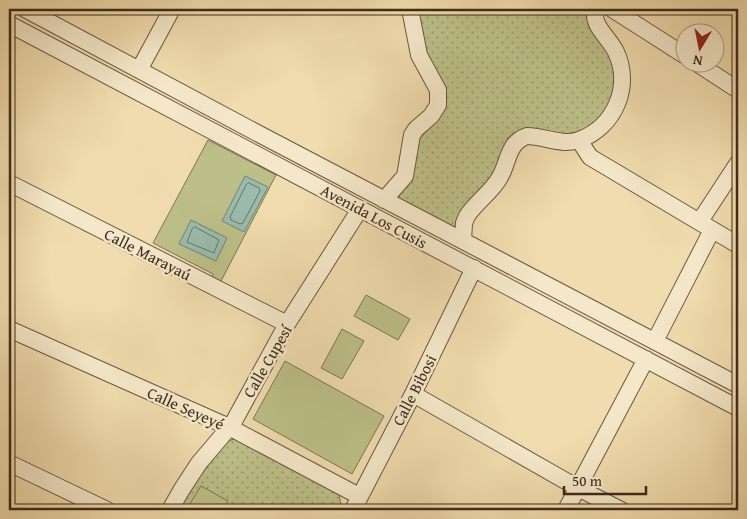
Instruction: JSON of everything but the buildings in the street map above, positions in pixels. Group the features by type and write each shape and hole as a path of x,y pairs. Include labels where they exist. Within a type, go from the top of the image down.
{"street":[{"path":"139,70 172,9"},
{"path":"384,200 404,176 412,135 431,116 438,105 438,90 419,55 410,9"},
{"path":"463,241 464,222 467,216 499,178 508,154 517,142 526,136 561,142 579,140 604,124 614,110 622,93 622,71 614,48 597,24 594,14 595,9"},
{"path":"612,9 674,49"},
{"path":"15,28 30,31 36,26 37,21 28,11"},
{"name":"Avenida Los Cusis","path":"28,11 738,385"},
{"path":"44,42 41,37 41,31 44,26 54,25"},
{"name":"Avenida Los Cusis","path":"15,28 738,408"},
{"path":"710,72 738,90"},
{"path":"252,152 261,135"},
{"path":"579,140 590,157 738,244"},
{"path":"655,341 706,226 738,163"},
{"name":"Calle Marayaú","path":"9,183 287,324"},
{"name":"Calle Cupesí","path":"170,510 200,463 229,428 287,324 360,209"},
{"name":"Calle Bibosi","path":"356,503 474,268"},
{"path":"610,340 619,323"},
{"name":"Calle Seyeyé","path":"9,329 229,428 356,503"},
{"path":"566,510 646,359"},
{"path":"412,394 578,488 621,510"},
{"path":"9,463 107,510"}],"green space":[{"path":"418,9 591,9 610,51 618,83 604,117 575,135 538,133 496,174 453,228 398,200 418,142 445,107 425,54"},
{"path":"208,140 276,175 221,281 212,277 213,274 153,243"},
{"path":"366,295 410,319 398,340 354,316"},
{"path":"342,329 364,341 342,379 321,368"},
{"path":"285,361 384,416 352,474 253,419"},
{"path":"235,439 339,494 342,510 176,510 194,480 228,441"},
{"path":"201,486 228,501 223,510 186,510"}],"water":[{"path":"245,176 268,187 244,232 222,221"},
{"path":"191,220 227,238 216,261 179,244"}]}
